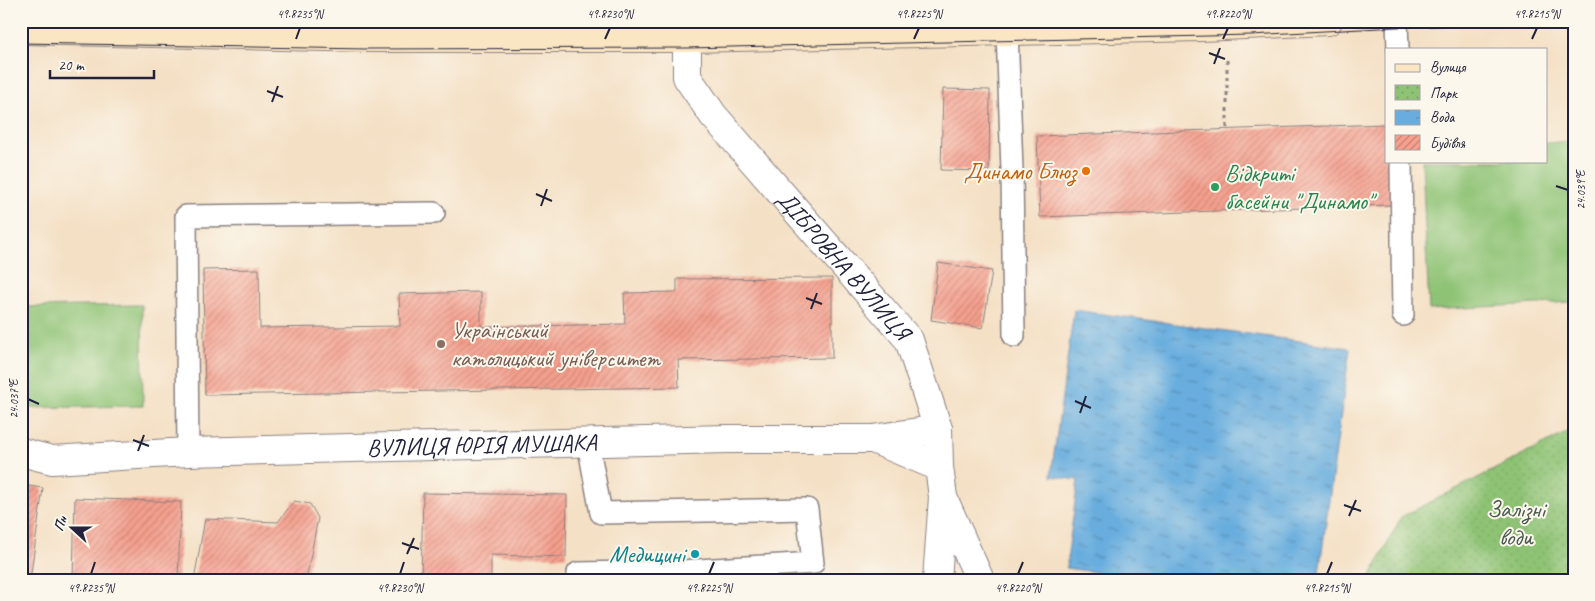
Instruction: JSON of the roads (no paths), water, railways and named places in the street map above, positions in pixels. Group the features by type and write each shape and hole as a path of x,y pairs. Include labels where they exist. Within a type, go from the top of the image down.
{"main road":[{"path":"21,30 361,30 687,38 1328,21"}],"street":[{"name":"ДІБРОВНА ВУЛИЦЯ","path":"687,38 687,77 713,115 909,340 938,429 942,497 937,580"},
{"path":"873,439 938,429"},
{"name":"ВУЛИЦЯ ЮРІЯ МУШАКА","path":"21,452 52,460 188,452 728,439 873,439 939,466"},
{"path":"942,497 980,580"}],"lane":[{"path":"1397,21 1398,48"},
{"path":"1007,30 1012,170 1014,336"},
{"path":"1401,162 1403,315"},
{"path":"188,452 186,216 434,213"},
{"path":"578,580 578,573 682,570 813,571 807,509 601,513 600,494 588,443"}],"water":[{"path":"1074,310 1350,348 1318,580 1151,580 1066,568 1078,480 1051,476"}],"tram line":[{"path":"202,21 577,26 953,21"},
{"path":"21,43 367,49 687,48 1251,35 1398,27 1574,22"}],"place":[{"name":"Динамо Блюз","path":"1086,171"},
{"name":"Відкриті басейни \"Динамо\"","path":"1215,187"},
{"name":"Український католицький університет","path":"441,344"},
{"name":"Медицині","path":"695,554"}],"park label":[{"name":"Залізні води","path":"1516,523"}]}
